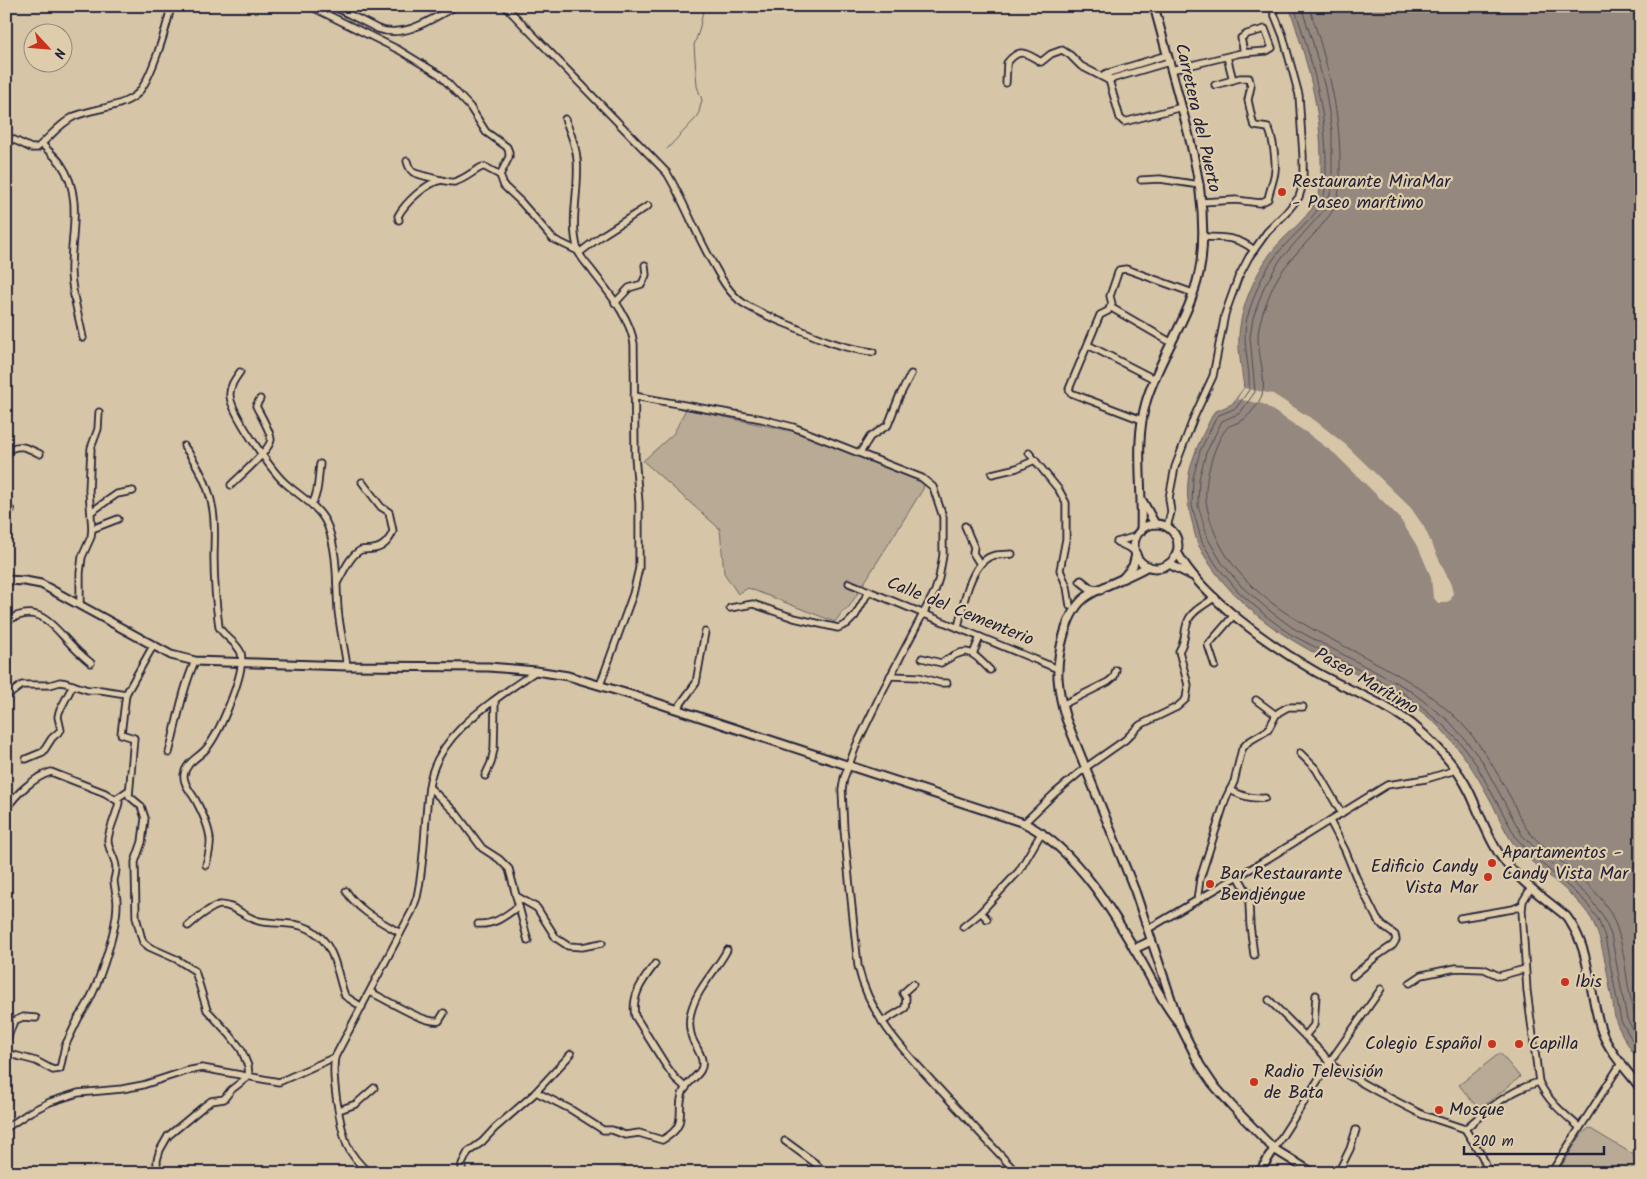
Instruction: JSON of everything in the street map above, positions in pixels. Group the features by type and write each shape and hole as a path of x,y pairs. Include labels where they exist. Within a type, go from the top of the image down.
{"main road":[{"name":"Carretera del Puerto","path":"1139,533 1142,420 1154,379 1193,294 1198,275 1203,237 1200,184 1182,107 1154,6"},
{"name":"Carretera del Puerto","path":"1141,497 1154,524"},
{"path":"1121,580 1130,571 1135,552 1135,540 1139,533 1154,524 1166,527 1174,533 1177,539 1177,552 1169,564 1159,568 1148,566 1141,561 1135,552"},
{"name":"Paseo Marítimo","path":"1177,552 1196,578 1215,598 1266,641 1316,672 1389,709 1412,724 1433,743 1456,770 1469,791 1501,857 1531,888 1566,916 1577,933 1582,946 1602,1034 1641,1089"},
{"name":"Paseo Marítimo","path":"1169,564 1196,578"},
{"path":"1148,566 1084,599 1073,613 1067,626 1058,669 1062,705 1069,730 1128,874 1179,1023 1200,1065 1212,1083 1232,1106 1274,1148 1313,1173"},
{"path":"6,580 41,584 171,656 195,661 347,666 489,667 536,670 568,676 677,709 1024,823 1042,832 1066,855 1101,896 1169,1010 1179,1023"},
{"path":"1081,581 1092,589 1101,590"},
{"path":"1134,949 1151,941"},
{"path":"1259,1173 1274,1148"}],"street":[{"path":"6,136 34,149 73,117 129,99 142,89 163,38 171,6"},
{"path":"310,6 399,50 440,75 470,107 486,132 507,147 509,157 500,175"},
{"path":"333,6 386,32 405,31 456,6"},
{"path":"505,6 666,172 678,192 702,246 725,285 735,297 752,308 827,342 845,348 873,352"},
{"path":"1166,527 1171,512 1170,498 1177,459 1213,376 1225,314 1238,278 1254,250 1299,197 1304,177 1299,95 1283,36 1271,6"},
{"path":"1171,70 1244,53 1268,52 1272,48 1265,29 1247,34 1241,38 1244,53"},
{"path":"1006,84 1008,63 1012,57 1022,52 1031,54 1041,62 1050,54 1062,50 1081,66 1104,74 1168,58"},
{"path":"1227,57 1234,80"},
{"path":"1108,80 1168,58"},
{"path":"1104,74 1108,80 1120,118 1124,122 1182,107"},
{"path":"1202,202 1236,200 1260,203 1268,199 1275,171 1270,131 1268,128 1255,126 1253,123 1248,100 1251,86 1249,78 1246,77 1216,85"},
{"path":"565,119 577,158 574,234 579,252 615,303 632,332 634,344 639,568 633,594 600,685"},
{"path":"42,144 60,162 66,173 71,192 75,221 71,276 84,338"},
{"path":"407,161 413,172 455,182 485,167 500,175 504,186 521,202 553,239 579,252"},
{"path":"1141,180 1160,179 1200,184"},
{"path":"399,220 398,216 402,208 408,202 429,184 444,180"},
{"path":"579,252 648,206"},
{"path":"1203,237 1236,240 1248,244 1254,250"},
{"path":"615,303 629,288 642,284 646,275 645,265"},
{"path":"1142,420 1071,393 1069,389 1100,315 1108,311 1112,304 1110,296 1119,270 1126,269 1193,294"},
{"path":"1110,307 1172,343"},
{"path":"1088,345 1154,379"},
{"path":"240,372 231,387 230,396 232,405 248,435 282,480 312,504 328,526 334,548 339,615 347,666"},
{"path":"860,453 870,437 888,425 899,396 911,374"},
{"path":"634,396 762,419 793,427 922,478 933,487 942,517 943,554 935,591 890,676 848,765 844,778 843,810 858,966 862,983 873,1007 904,1051 1017,1173"},
{"path":"231,485 262,454 271,439 256,406 260,399"},
{"path":"80,605 82,557 91,537 92,529 89,491 91,448 98,429 99,412"},
{"path":"6,452 18,446 40,454"},
{"path":"184,446 206,482 212,504 214,567 219,627 222,633 239,649 242,663 229,707 222,723 209,745 188,764 185,772 186,784 202,815 210,839 206,865"},
{"path":"1028,453 1059,490 1066,503 1066,539 1060,570 1067,587 1070,606"},
{"path":"992,474 1017,468 1034,460"},
{"path":"312,504 317,496 318,488 316,483 320,464"},
{"path":"337,583 358,552 380,548 387,542 393,531 389,512 381,507 362,482"},
{"path":"91,512 117,494 133,491"},
{"path":"92,529 118,519"},
{"path":"966,526 974,546 972,553 980,564"},
{"path":"1135,552 1117,542 1139,533"},
{"path":"958,628 964,596 980,564 991,556 1012,554"},
{"name":"Calle del Cementerio","path":"849,583 1058,669"},
{"path":"730,608 753,604 794,618 838,628 847,624 854,616 869,591"},
{"path":"1024,823 1085,768 1125,740 1146,721 1177,707 1186,699 1188,685 1179,651 1184,643 1189,618 1215,598"},
{"path":"6,621 13,617 32,614 41,616 51,622 78,652 91,663"},
{"path":"1215,666 1208,645 1234,614"},
{"path":"677,709 696,683 705,632"},
{"path":"973,654 980,637"},
{"path":"152,646 126,694 122,734 134,738 129,796 141,806 145,818 142,842 135,862 136,918 143,942 195,971 207,1010 241,1049 248,1066 249,1076"},
{"path":"922,658 941,663 957,653 968,651 990,670"},
{"path":"169,753 176,719 195,661"},
{"path":"368,1173 361,1166 348,1145 339,1110 333,1074 335,1057 412,911 419,888 429,787 435,765 457,731 536,670"},
{"path":"1062,705 1108,682 1114,677 1116,670"},
{"path":"890,676 919,677 947,683"},
{"path":"6,697 22,685 50,685 60,682 88,690 126,694"},
{"path":"26,759 43,752 52,738 58,734 61,728 58,717 59,712 74,685"},
{"path":"1256,700 1276,715"},
{"path":"485,776 491,763 494,749 495,701"},
{"path":"1197,901 1200,879 1216,827 1237,771 1242,749 1248,742 1268,730 1276,715 1288,707 1303,707"},
{"path":"1300,753 1316,769 1342,814"},
{"path":"1148,929 1342,814 1387,785 1426,779 1456,770"},
{"path":"6,809 12,800 28,786 51,772 116,799 119,802 108,840 114,856 116,869 114,880 117,903 113,930 94,993 78,1018"},
{"path":"429,787 456,813 482,848 504,863 509,869 528,941"},
{"path":"116,799 129,790"},
{"path":"1230,790 1248,798 1265,798"},
{"path":"1330,821 1377,919 1384,928 1395,935 1396,940 1393,945 1353,976"},
{"path":"963,927 981,912 1019,871 1042,832"},
{"path":"1238,876 1247,892 1253,894 1254,900 1249,903 1254,955"},
{"path":"1531,888 1522,905 1525,969 1539,1082 1544,1092 1554,1104 1579,1127"},
{"path":"346,891 353,902 360,908 400,934"},
{"path":"516,896 537,908 556,938 568,946 582,947 602,943"},
{"path":"188,926 198,917 219,905 226,906 259,921 284,923 312,930 319,935 335,959 345,996 362,1006"},
{"path":"1460,918 1513,910 1522,905"},
{"path":"478,924 498,921 519,906"},
{"path":"981,912 987,919"},
{"path":"536,1092 570,1109 603,1130 625,1135 639,1133 662,1140 672,1136 680,1122 681,1100 686,1088 702,1067 702,1060 692,1038 690,1015 698,991 727,950"},
{"path":"654,964 641,982 637,993 634,1007 636,1016 665,1064 686,1088"},
{"path":"1410,983 1422,975 1456,968 1484,969 1499,976 1525,969"},
{"path":"882,1022 905,1008 906,998 903,993 913,984"},
{"path":"1274,1148 1329,1063 1381,989"},
{"path":"370,992 423,1018 436,1022 439,1021 444,1013"},
{"path":"1304,1036 1314,1024 1316,995"},
{"path":"1269,1000 1323,1054 1329,1063 1380,1094 1409,1108 1466,1130 1482,1156 1489,1173"},
{"path":"6,1053 36,1061 53,1070 60,1069 65,1046 82,1010"},
{"path":"6,1042 14,1021 23,1017 36,1018"},
{"path":"462,1173 462,1164 468,1152 482,1142 536,1092 571,1054"},
{"path":"6,1128 30,1112 50,1102 78,1093 143,1085 186,1071 202,1068 279,1082 335,1057"},
{"path":"1551,1173 1622,1062"},
{"path":"157,1173 158,1155 168,1136 212,1101 224,1099 231,1090 249,1076"},
{"path":"1466,1130 1502,1099 1526,1085 1539,1082"},
{"path":"339,1110 356,1104 374,1088"},
{"path":"1338,1173 1350,1149 1356,1130"},
{"path":"784,1141 815,1163 824,1173"},
{"path":"354,1173 361,1166"}],"shaded area":[{"path":"686,409 796,432 908,475 924,483 923,489 849,607 843,611 835,622 748,588 738,594 724,573 720,529 643,461 674,433"},
{"path":"1500,1053 1520,1077 1479,1110 1459,1085"},
{"path":"1589,1128 1641,1159 1641,1173 1557,1173 1582,1134"}],"water":[{"path":"1289,6 1641,6 1641,1064 1616,1021 1598,933 1588,913 1568,892 1513,843 1477,776 1451,740 1431,719 1403,699 1309,650 1254,613 1223,582 1210,565 1196,538 1189,509 1188,480 1195,453 1214,412 1232,404 1244,388 1239,335 1245,303 1259,272 1270,254 1310,210 1320,190 1321,145 1316,104 1307,65"}],"pier":[{"path":"1244,388 1273,394 1317,422 1346,445 1411,508 1424,527 1451,585 1453,593 1451,600 1438,603 1433,597 1431,577 1419,549 1398,516 1335,454 1307,433 1263,404 1237,399"}],"waterway":[{"path":"667,149 698,116 702,100 697,86 694,45 704,6"}],"place":[{"name":"Restaurante MiraMar - Paseo marítimo","path":"1282,192"},
{"name":"Apartamentos - Candy Vista Mar","path":"1492,863"},
{"name":"Edificio Candy Vista Mar","path":"1488,877"},
{"name":"Bar Restaurante Bendjéngue","path":"1210,884"},
{"name":"Ibis","path":"1565,982"},
{"name":"Colegio Español","path":"1492,1044"},
{"name":"Capilla","path":"1519,1044"},
{"name":"Radio Televisión de Bata","path":"1254,1082"},
{"name":"Mosque","path":"1439,1110"}]}
